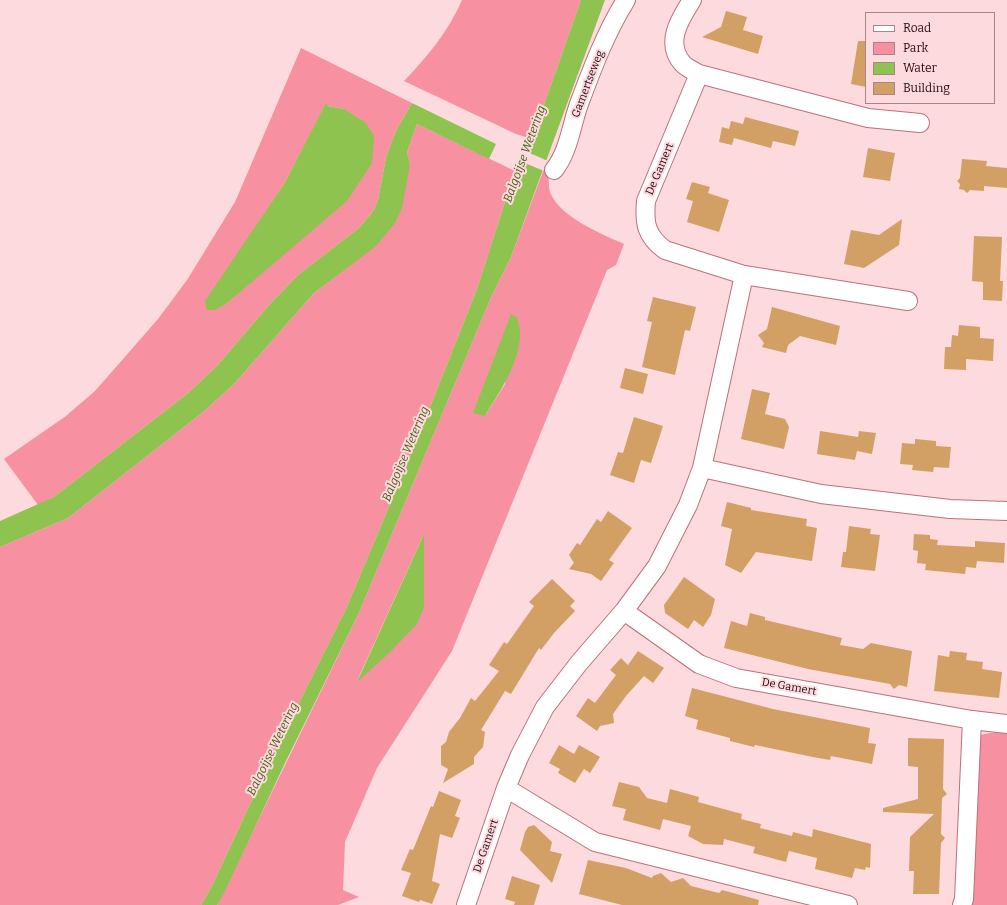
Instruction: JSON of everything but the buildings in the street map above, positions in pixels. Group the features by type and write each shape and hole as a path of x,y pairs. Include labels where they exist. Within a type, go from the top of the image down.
{"street":[{"name":"Gamertseweg","path":"554,170 562,159 579,105 607,36 626,0"},
{"path":"692,0 679,21 674,35 676,52 683,64 699,74 868,118 920,123"},
{"name":"De Gamert","path":"699,74 646,201 644,218 648,232 656,244 665,250 744,275 908,301"},
{"name":"De Gamert","path":"466,905 506,788 520,755 545,706 624,610 657,566 688,506 702,468 744,275"},
{"path":"702,468 821,494 950,509 1007,511"},
{"name":"De Gamert","path":"624,610 699,664 736,678 972,720 1007,724"},
{"path":"962,905 964,899 972,720"},
{"path":"506,788 595,842 848,905"}],"green space":[{"path":"462,0 581,0 532,139 516,134 404,81 437,43"},
{"path":"301,48 412,103 397,129 390,146 386,158 378,200 374,210 359,228 298,275 269,305 216,367 187,394 54,497 38,505 4,459 66,416 95,391 158,319 187,280 235,202","holes":["326,104 328,106 344,109 253,280 226,304 246,242 284,184"]},
{"path":"417,124 515,171 477,289 415,445 346,609 273,755 212,886 201,905 0,905 0,547 68,518 203,412 234,384 314,293 340,273 410,164 407,152"},
{"path":"545,166 549,167 550,192 562,209 582,224 624,244 616,265 607,270 452,651 377,768 345,842 343,890 359,897 338,905 217,905 358,615 492,295 511,257","holes":["517,318 505,384 485,416","423,536 423,568 357,681"]},
{"path":"1007,730 1007,905 970,905 980,735"}],"water":[{"path":"581,0 605,0 511,257 492,295 358,615 286,761 224,893 217,905 201,905 212,886 273,755 346,609 415,445 477,289 515,171 526,156"},
{"path":"326,103 328,106 344,109 366,123 374,136 372,163 347,201 226,304 215,310 207,310 205,301 284,184"},
{"path":"412,103 496,144 489,159 417,124 407,152 410,164 402,208 395,223 376,246 314,293 234,384 203,412 68,518 0,547 0,521 54,497 187,394 216,367 269,305 298,275 359,228 374,210 378,200 386,158 390,146 397,129"},
{"path":"511,314 517,317 520,333 517,355 513,366 503,387 485,416 473,413"},
{"path":"424,534 424,607 417,624 388,654 357,682"}],"pier":[{"path":"525,151 548,161 544,171 520,161"}],"water label":[{"name":"Balgoijse Wetering","path":"525,154"},
{"name":"Balgoijse Wetering","path":"406,454"},
{"name":"Balgoijse Wetering","path":"273,749"}]}
